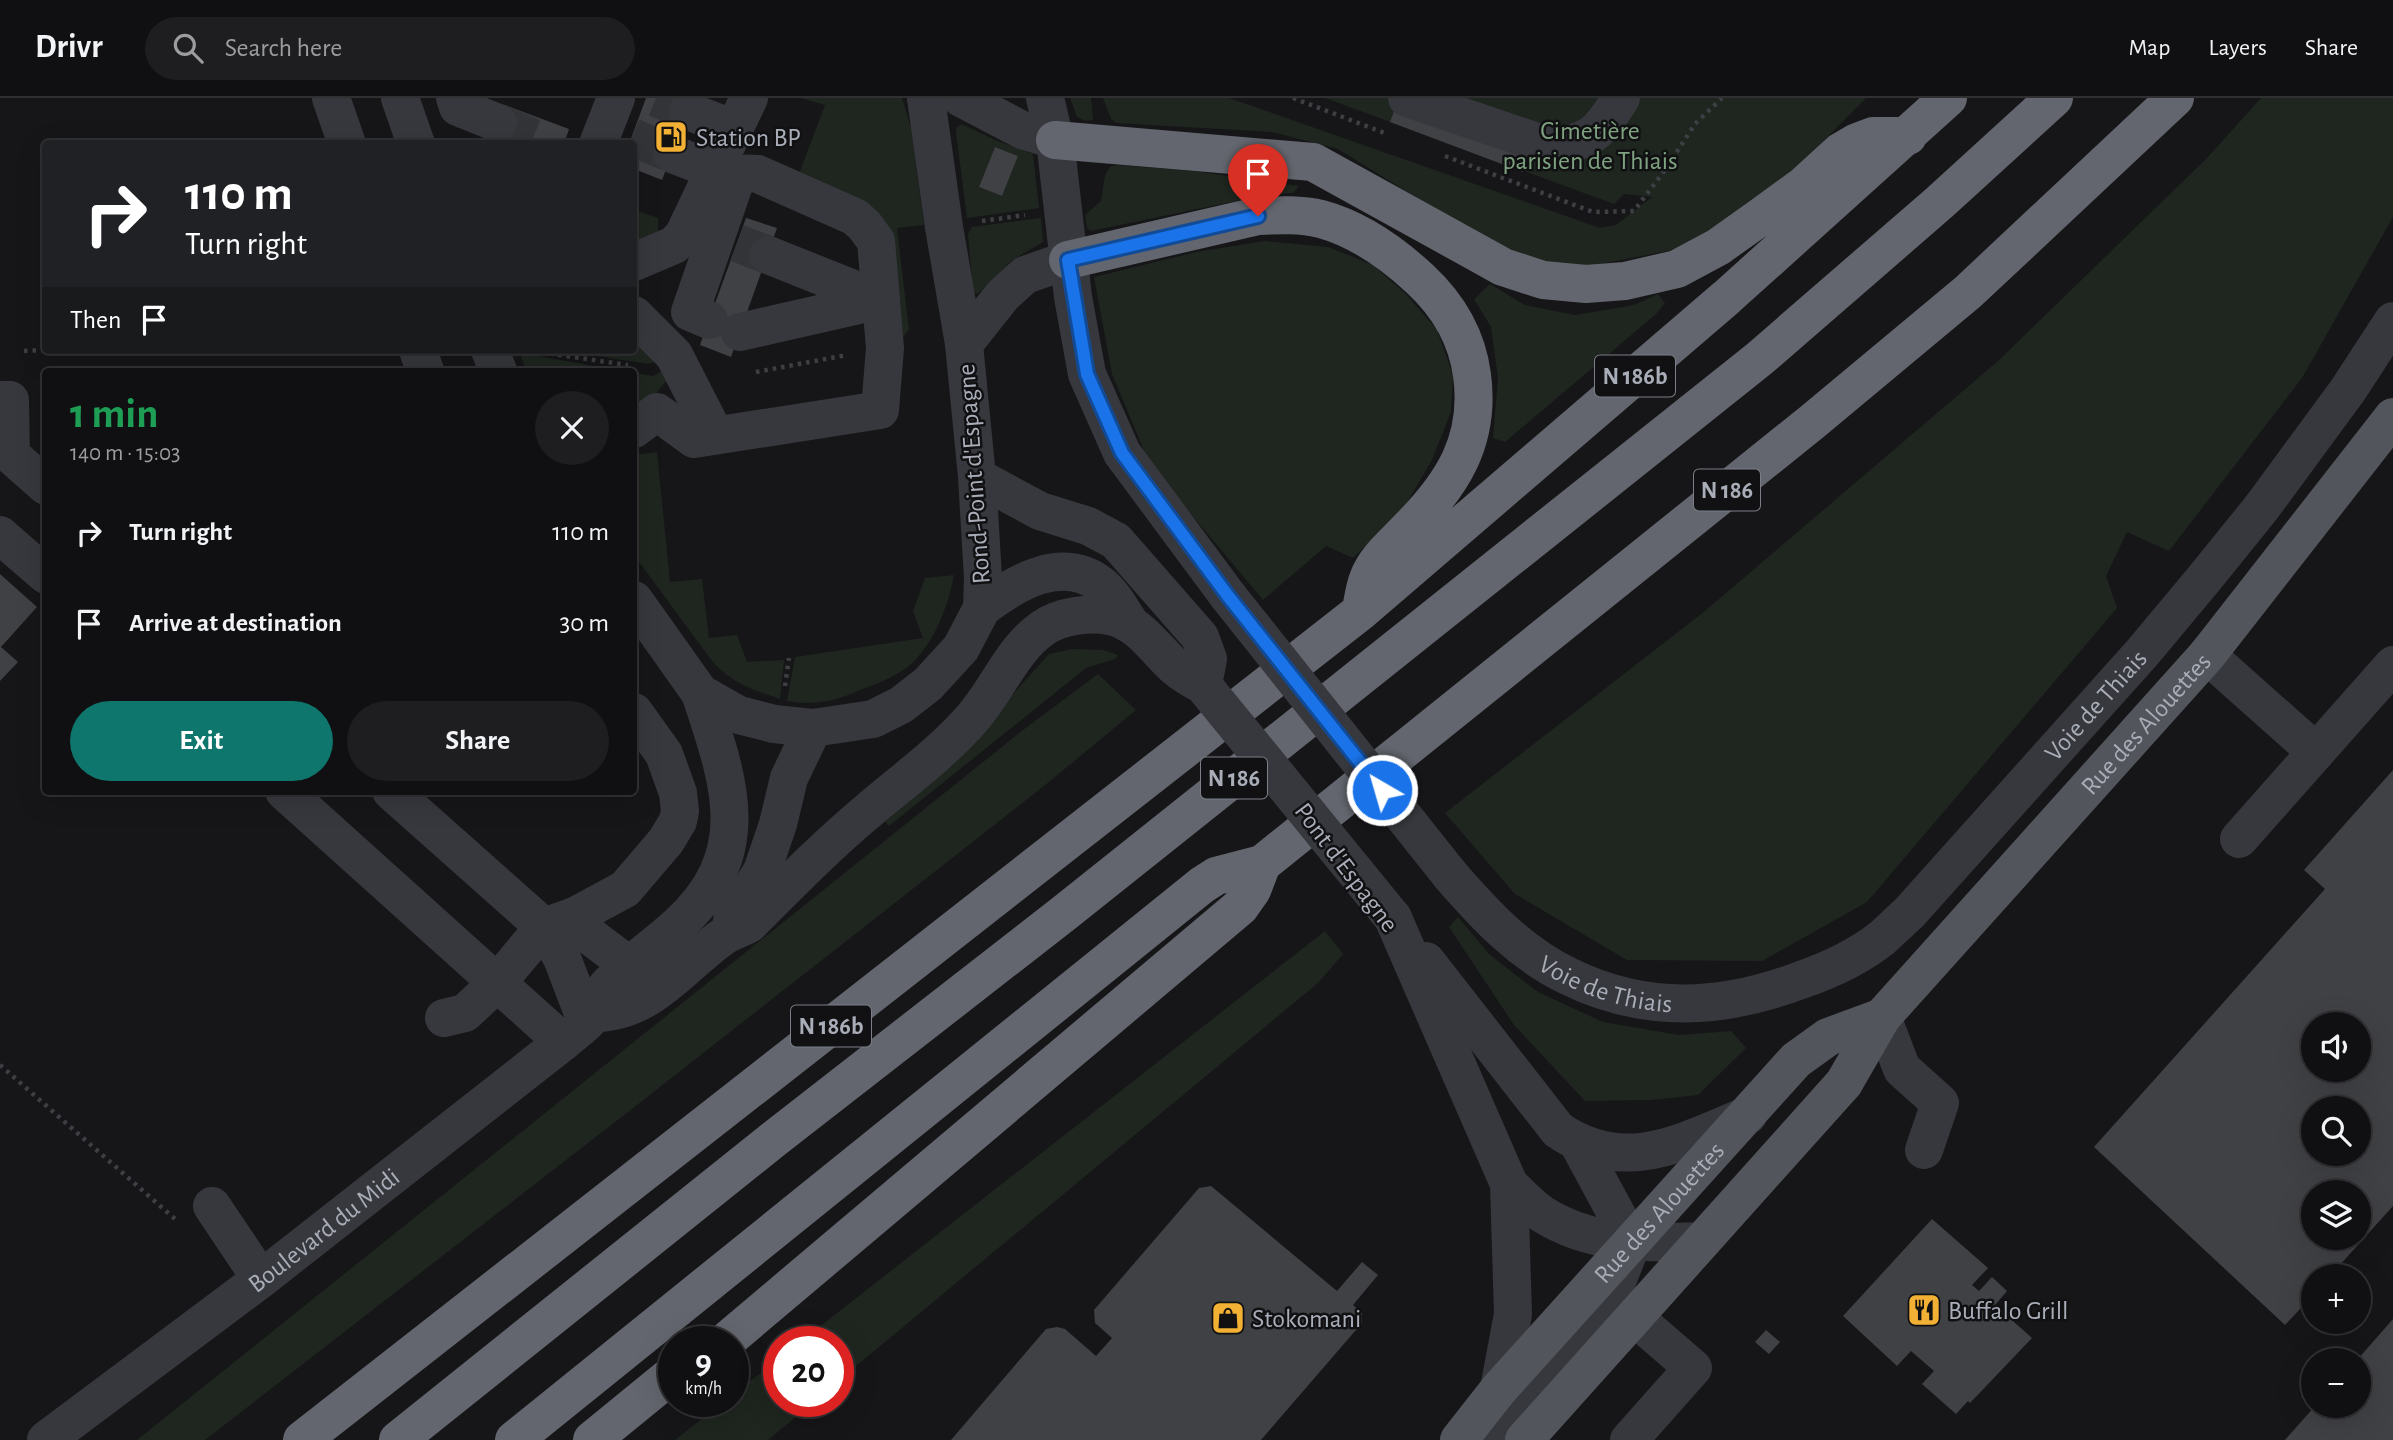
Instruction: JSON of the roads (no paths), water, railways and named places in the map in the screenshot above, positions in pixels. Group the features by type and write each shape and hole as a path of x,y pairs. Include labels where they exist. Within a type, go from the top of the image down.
{"highway":[{"name":"N 186b","path":"302,1440 1360,612 1727,297 1948,98"},
{"name":"N 186","path":"398,1440 1759,359 1940,202 2054,98"},
{"name":"N 186","path":"514,1440 1202,886 1216,876 1262,864 1812,422 1968,292 2175,98"},
{"path":"1055,140 1313,162 1503,267 1543,280 1586,284 1625,281 1677,269 1718,247 1804,185 1840,152 1857,142 1873,136 1908,136"},
{"path":"1068,260 1258,216 1289,215 1321,219 1356,233 1407,267 1432,290 1453,317 1469,358 1474,388 1473,418 1467,445 1454,474 1424,513 1380,558 1368,579 1360,612"},
{"path":"744,1326 1240,907 1252,890 1262,864"},
{"path":"592,1440 658,1386"},
{"path":"625,1440 658,1413"}],"main road":[{"name":"Rue des Alouettes","path":"1524,1440 1844,1083 1882,1017 2207,655 2393,417"},
{"name":"Rue des Alouettes","path":"1460,1440 1499,1389 1796,1060 1828,1037 1882,1017"}],"street":[{"path":"331,98 346,140"},
{"path":"400,98 415,140"},
{"name":"Rond-Point d'Espagne","path":"637,604 700,693 739,715 774,724 813,728 873,719 901,705 928,684 961,648 982,608 983,578 977,477 964,344 926,98"},
{"path":"961,98 1023,130 1055,140"},
{"name":"Voie de Thiais","path":"1045,98 1055,140 1068,260 1087,374 1122,453 1228,596 1483,913 1510,938 1566,975 1591,986 1653,1002 1689,1004 1739,1000 1831,970 1881,939 1909,913 2195,591 2306,449 2393,321"},
{"path":"1407,98 1552,147 1577,144 1602,128 1621,98"},
{"path":"456,102 484,133"},
{"path":"688,111 741,113 714,170 727,239"},
{"path":"672,154 714,170"},
{"path":"637,427 657,412 704,437 880,410 885,348 881,300 876,241 864,225 840,209 758,174 746,173 736,179 727,239 690,312 725,326 881,300"},
{"path":"637,261 679,242 727,239 881,300"},
{"path":"964,344 1003,295 1025,275 1068,260"},
{"path":"637,318 674,355 704,437"},
{"path":"5,400 11,455 42,482"},
{"path":"977,477 1040,511 1088,526 1116,541 1192,627 1205,646 1208,659 1203,685"},
{"path":"0,535 42,572"},
{"name":"Pont d'Espagne","path":"982,608 1001,593 1037,576 1053,572 1071,572 1099,583 1130,623 1186,676 1203,685 1393,918 1509,1184"},
{"path":"288,795 497,983 582,1025 653,995 726,935 749,924 867,811 946,746 990,697 1014,657 1046,626 1076,617 1109,616 1130,623"},
{"path":"2207,655 2316,752"},
{"path":"2239,839 2393,665"},
{"path":"582,1025 606,987 692,911 715,879 725,859 730,836 723,764 700,693"},
{"path":"444,1018 465,1013 560,921 625,889 666,841 678,821 678,793 664,754 637,716"},
{"path":"726,935 762,871 778,824 789,778 813,728"},
{"path":"396,795 560,921 590,936 630,966"},
{"path":"1393,918 1559,1130 1578,1143 1623,1153 1649,1152 1676,1145 1748,1115"},
{"path":"560,921 562,958 582,1025"},
{"path":"1882,1017 1902,1069 1940,1103 1924,1150"},
{"name":"Boulevard du Midi","path":"46,1440 261,1279 582,1025"},
{"path":"1493,1440 1603,1318 1632,1243 1578,1143"},
{"path":"1509,1184 1540,1213 1563,1225 1597,1237 1632,1243 1702,1241"},
{"path":"1499,1389 1513,1314 1509,1184"},
{"path":"198,1217 261,1279"},
{"path":"1629,1440 1693,1368 1634,1317"}],"tunnel":[{"path":"656,98 688,111"},
{"path":"498,123 539,140"},
{"path":"632,137 672,154"},
{"path":"737,243 768,255"}],"place":[{"name":"Station BP","path":"671,137"},
{"name":"Buffalo Grill","path":"1924,1310"},
{"name":"Stokomani","path":"1228,1318"}],"park label":[{"name":"Cimetière parisien de Thiais","path":"1590,145"}]}
